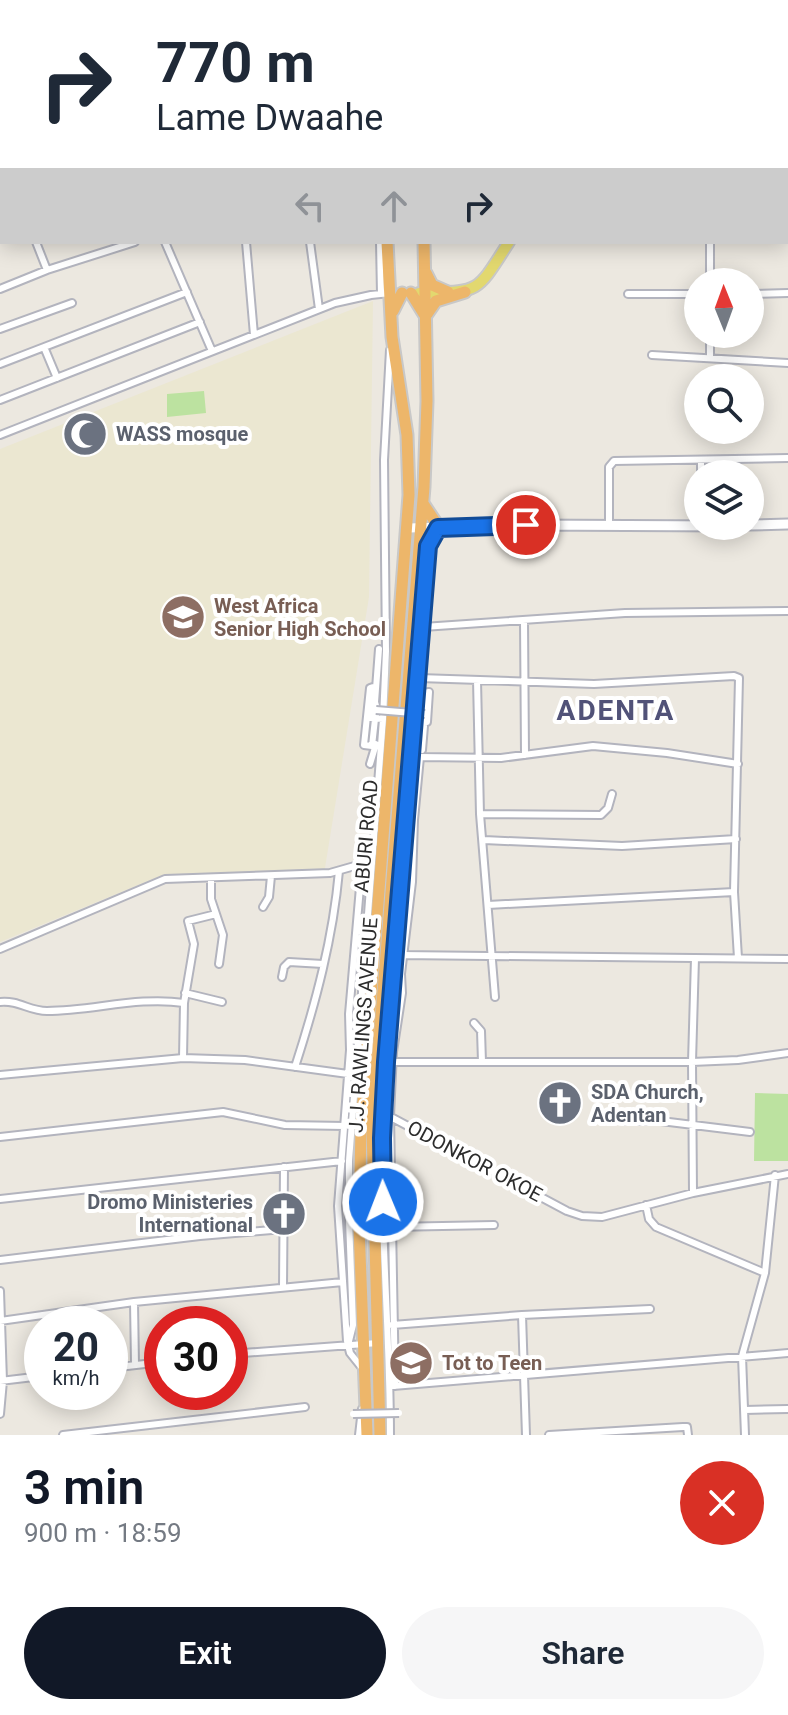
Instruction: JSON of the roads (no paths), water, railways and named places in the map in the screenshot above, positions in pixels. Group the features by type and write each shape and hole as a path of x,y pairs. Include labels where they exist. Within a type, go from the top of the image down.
{"highway":[{"path":"387,244 396,293 425,318 436,301 465,292"},
{"path":"424,244 426,293"},
{"path":"426,269 432,285 448,292"},
{"name":"ABURI ROAD","path":"367,1435 365,1371 372,1344 360,1259 361,1127 376,854 408,525 408,447 391,320 396,293"},
{"name":"J.J. RAWLINGS AVENUE","path":"380,1435 388,1388 372,1344 372,1126 393,933 416,651 427,401 426,293"},
{"path":"423,504 437,526"},
{"path":"373,1207 382,1192"},
{"path":"349,1240 360,1259"}],"main road":[{"path":"396,293 465,292 480,284 508,244"}],"street":[{"path":"37,244 47,270"},
{"path":"97,244 99,253"},
{"path":"0,289 128,244"},
{"path":"166,244 212,351"},
{"path":"246,244 254,335"},
{"path":"310,244 319,309"},
{"path":"0,435 335,303 396,293 381,244"},
{"path":"710,244 710,268"},
{"path":"0,364 187,292"},
{"path":"764,294 788,293"},
{"path":"628,294 684,294"},
{"path":"0,329 72,303"},
{"path":"0,400 200,322"},
{"path":"347,1282 338,1206 342,1126 352,1074 376,854 380,719 386,651 384,460 392,337"},
{"path":"44,347 57,378"},
{"path":"710,348 710,357"},
{"path":"652,355 788,363"},
{"path":"730,460 788,458"},
{"path":"609,527 609,467 614,461 684,461"},
{"path":"764,525 788,524"},
{"path":"408,525 684,526"},
{"path":"405,783 412,758 419,678 416,651 423,627 428,546 437,526"},
{"path":"423,627 639,613 788,611"},
{"path":"524,621 525,755"},
{"path":"370,764 380,719 375,702 379,649"},
{"path":"419,678 594,684 737,677 741,683 734,892 738,958"},
{"path":"477,680 480,814 495,997"},
{"path":"380,719 371,718 373,687 370,688 364,745 372,746 374,722 376,710 425,714 424,728 423,742 422,750 419,749 420,739 421,728 422,717 424,711 424,693 429,692 427,722 415,723"},
{"path":"412,758 525,755 593,746 738,764"},
{"path":"399,955 412,882 420,757"},
{"path":"480,814 601,815 608,808 612,794"},
{"path":"484,840 622,846 736,839"},
{"path":"0,949 157,881 339,871 362,864 376,854"},
{"path":"362,864 349,1014 352,1126 347,1282 348,1345 350,1353 365,1371"},
{"path":"295,1067 321,986 335,914 339,871"},
{"path":"263,907 269,897 271,876"},
{"path":"211,878 211,899 223,935 219,964"},
{"path":"488,905 734,892"},
{"path":"183,1058 184,1003 194,944 188,921 216,914"},
{"path":"387,1227 382,1192 389,1062 402,993 399,955 393,933"},
{"path":"399,955 788,959"},
{"path":"693,1193 695,958"},
{"path":"282,977 284,967 289,962 323,964"},
{"path":"185,993 222,1002"},
{"path":"0,1002 21,1002 31,1010 46,1011 109,1007 151,1000 184,1003"},
{"path":"474,1023 481,1031 482,1062"},
{"path":"389,1062 692,1062 788,1053"},
{"path":"0,1075 183,1058 245,1060 352,1074"},
{"path":"0,1137 223,1112 285,1125 352,1126"},
{"path":"386,1114 390,1435"},
{"name":"ODONKOR OKOE","path":"386,1114 567,1211 602,1217 646,1205"},
{"path":"626,1121 661,1121 750,1132"},
{"path":"0,1199 349,1161"},
{"path":"283,1287 284,1167"},
{"path":"765,1273 656,1227 649,1219 646,1205 788,1174"},
{"path":"745,1435 742,1356 765,1273 775,1175"},
{"path":"387,1227 494,1225"},
{"path":"0,1260 284,1229"},
{"path":"1,1321 134,1302 347,1282"},
{"path":"0,1291 0,1414"},
{"path":"134,1302 135,1365"},
{"path":"391,1325 650,1309"},
{"path":"522,1315 526,1435"},
{"path":"248,1353 372,1344"},
{"path":"388,1388 788,1353"},
{"path":"128,1366 144,1364"},
{"path":"1,1381 24,1378"},
{"path":"358,1435 366,1398"},
{"path":"63,1435 305,1407"},
{"path":"745,1410 788,1409"},
{"path":"353,1414 399,1413"},
{"path":"549,1435 683,1427 687,1427 688,1435"}],"place":[{"name":"WASS mosque","path":"85,434"},
{"name":"West Africa Senior High School","path":"183,617"},
{"name":"SDA Church, Adentan","path":"560,1103"},
{"name":"Dromo Ministeries International","path":"284,1214"},
{"name":"Tot to Teen","path":"411,1363"}],"district":[{"name":"ADENTA","path":"616,710"}]}
